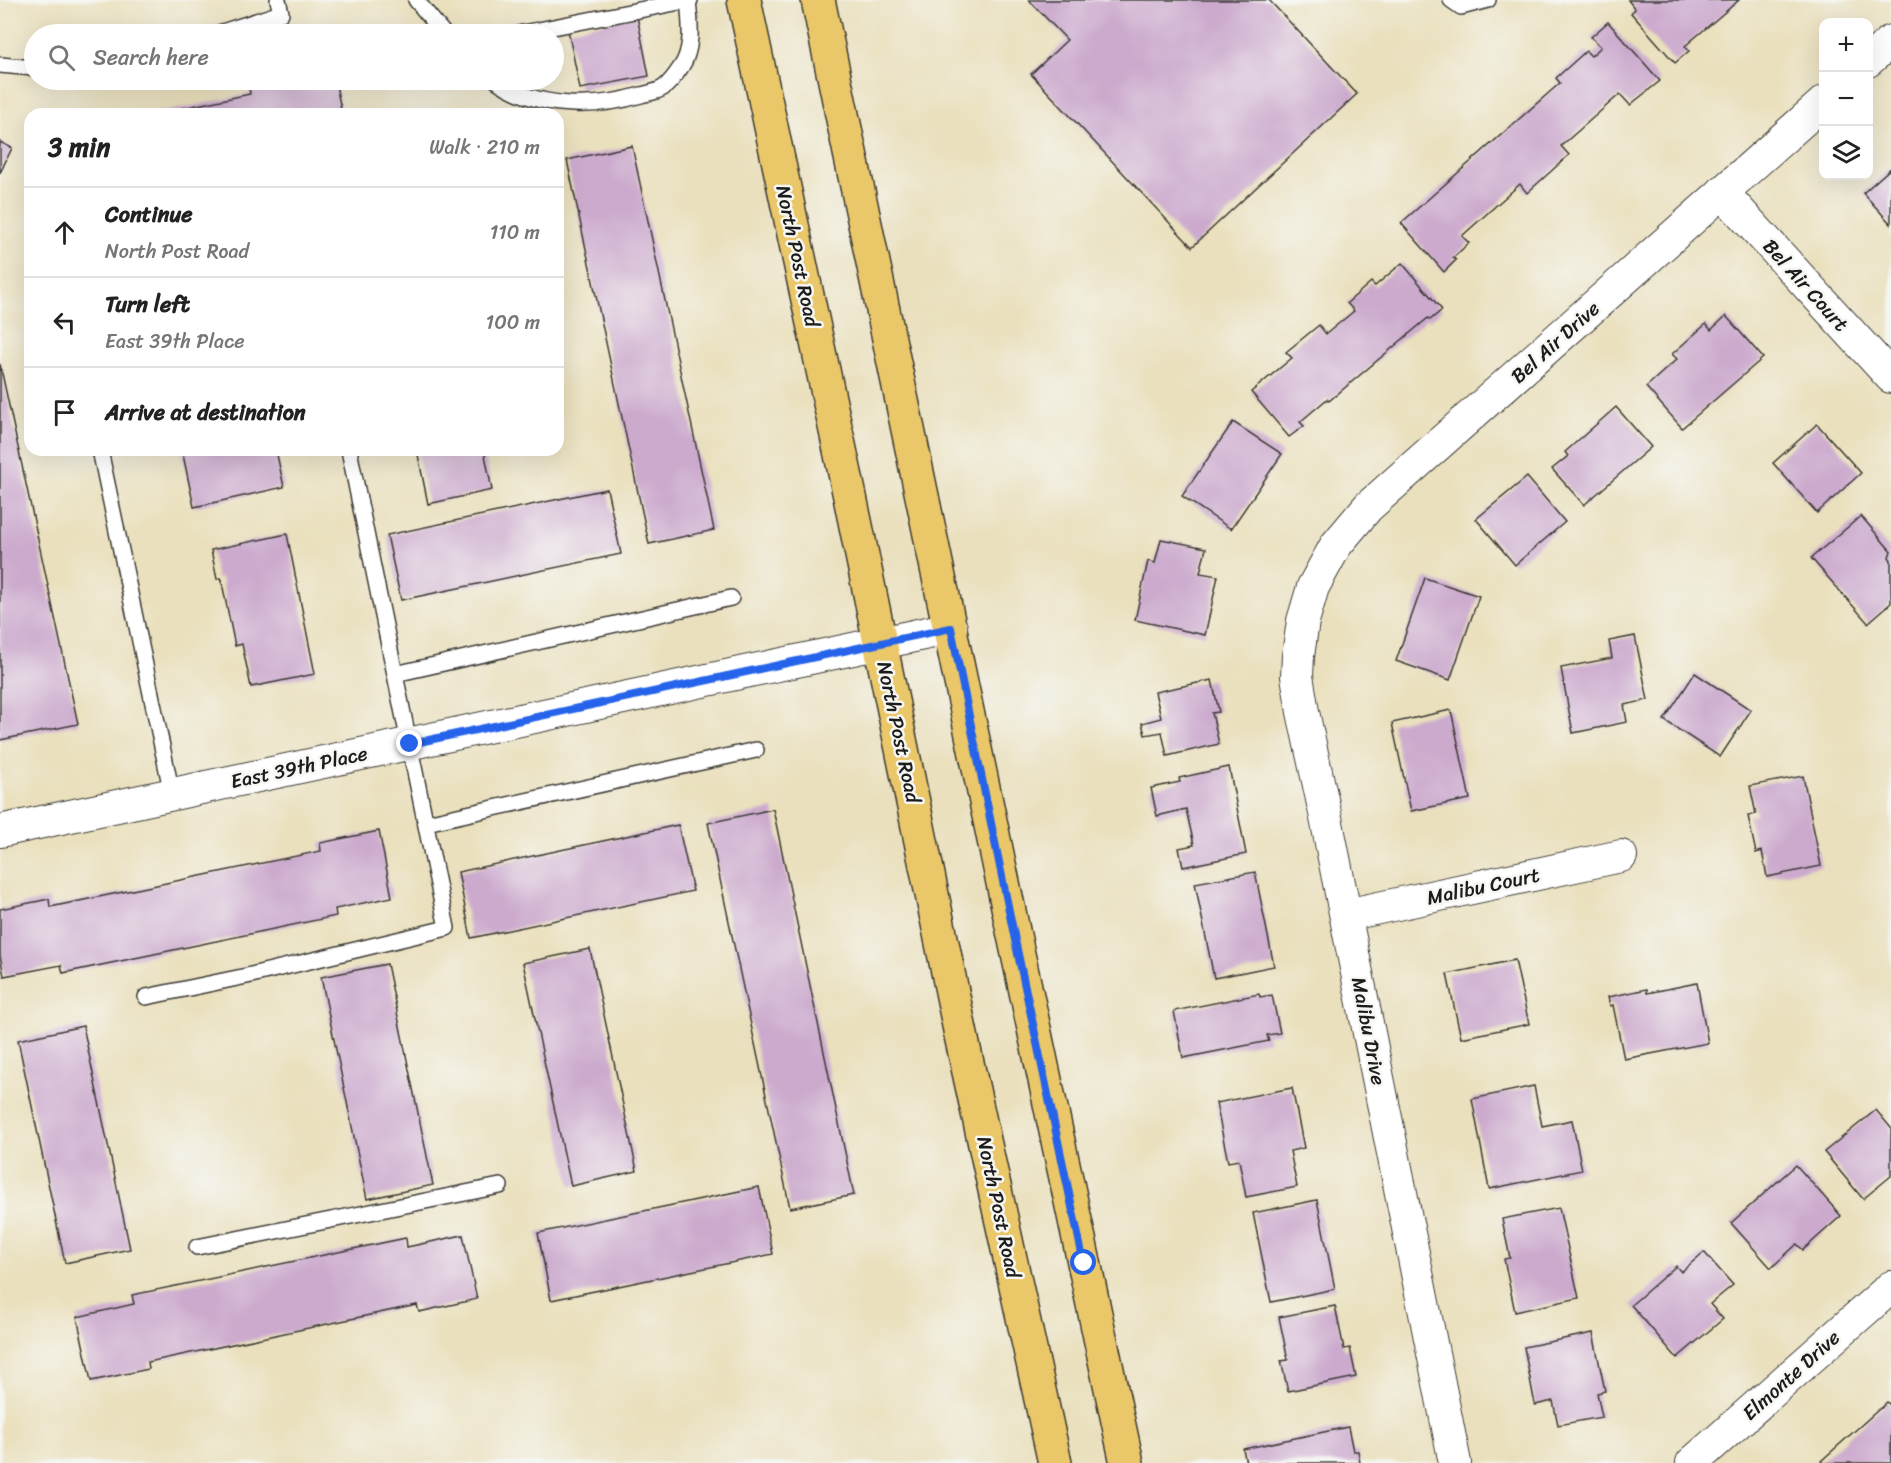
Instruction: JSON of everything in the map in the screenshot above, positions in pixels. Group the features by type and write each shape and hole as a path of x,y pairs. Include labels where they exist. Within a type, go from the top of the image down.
{"main road":[{"name":"North Post Road","path":"744,0 881,643 962,1040 1055,1463"},
{"path":"818,0 1127,1463"}],"street":[{"path":"1873,57 1891,41"},
{"name":"Bel Air Drive","path":"1309,599 1336,545 1368,507 1819,106"},
{"name":"Bel Air Court","path":"1722,192 1891,377"},
{"name":"Malibu Drive","path":"1309,599 1298,656 1300,699 1346,915 1455,1463"},
{"name":"East 39th Place","path":"0,831 951,628"},
{"name":"Malibu Court","path":"1346,915 1621,856"},
{"name":"Elmonte Drive","path":"1692,1463 1891,1287"}],"lane":[{"path":"248,24 281,14 278,0"},
{"path":"416,0 436,24"},
{"path":"515,90 526,96 554,103 592,104 632,98 664,88 682,66 691,35 689,0 564,25"},
{"path":"1451,0 1461,7 1488,0"},
{"path":"0,65 24,67"},
{"path":"101,456 172,794"},
{"path":"146,997 248,976 447,928 350,456"},
{"path":"395,674 731,598"},
{"path":"426,823 756,750"},
{"path":"197,1247 500,1186"}],"building":[{"path":"1029,0 1269,0 1357,94 1192,247 1031,74 1067,40"},
{"path":"1628,0 1739,0 1685,46 1689,51 1675,63 1631,13 1635,9"},
{"path":"637,16 649,76 580,89 568,30"},
{"path":"1608,22 1660,81 1630,105 1620,94 1561,146 1569,155 1527,193 1520,184 1462,236 1469,243 1453,258 1456,260 1444,272 1401,223 1560,83 1556,78 1586,51 1591,56 1601,47 1591,37"},
{"path":"249,90 337,90 341,108 183,108 250,94"},
{"path":"0,142 12,148 0,173"},
{"path":"632,146 714,530 649,544 567,160"},
{"path":"1891,168 1891,224 1863,193"},
{"path":"1402,263 1442,310 1430,320 1428,318 1329,401 1327,399 1300,422 1304,426 1289,437 1251,392 1292,358 1286,352 1319,325 1326,334 1354,311 1347,303 1371,282 1375,286"},
{"path":"1726,316 1763,358 1682,428 1646,387 1677,359 1672,354 1706,324 1711,330"},
{"path":"0,364 78,724 0,740"},
{"path":"1616,407 1651,447 1584,505 1552,469 1568,456 1565,452"},
{"path":"1233,422 1282,454 1231,529 1182,496"},
{"path":"1817,424 1861,473 1817,513 1773,463"},
{"path":"183,456 277,456 284,487 194,507"},
{"path":"418,456 485,456 492,490 428,504"},
{"path":"1527,477 1565,522 1515,565 1476,519"},
{"path":"607,489 621,554 401,600 387,535"},
{"path":"1861,516 1891,551 1889,557 1891,560 1891,603 1868,623 1811,558"},
{"path":"287,534 315,674 251,687 242,644 235,646 221,578 217,579 211,550"},
{"path":"1161,539 1206,548 1200,573 1218,576 1205,635 1135,620 1148,561 1155,563"},
{"path":"1425,578 1479,596 1450,680 1396,661"},
{"path":"1635,636 1648,700 1624,705 1627,722 1573,733 1561,668 1612,658 1609,641"},
{"path":"1695,673 1751,710 1720,757 1664,720"},
{"path":"1212,680 1219,712 1212,713 1219,744 1167,756 1162,732 1145,735 1142,723 1161,718 1155,692"},
{"path":"1451,710 1470,799 1411,811 1392,723"},
{"path":"1229,767 1246,854 1183,867 1179,848 1194,845 1186,809 1157,816 1151,788 1180,782 1179,778"},
{"path":"1803,776 1821,866 1767,877 1762,851 1756,853 1748,816 1756,814 1750,786"},
{"path":"773,809 854,1195 790,1208 708,823"},
{"path":"678,825 693,891 471,938 458,872"},
{"path":"379,831 392,897 335,909 336,916 63,973 61,965 4,976 0,956 0,909 49,899 50,907 321,851 320,843"},
{"path":"1255,872 1274,966 1214,978 1195,883"},
{"path":"590,949 637,1171 571,1186 523,963"},
{"path":"1515,960 1529,1024 1461,1038 1447,974"},
{"path":"387,964 433,1185 367,1199 321,977"},
{"path":"1697,983 1708,1043 1624,1059 1613,1005 1610,1006 1608,997 1647,989 1647,993"},
{"path":"1259,994 1260,997 1272,995 1280,1033 1267,1035 1269,1041 1183,1058 1174,1011"},
{"path":"83,1026 130,1249 65,1263 18,1040"},
{"path":"1534,1086 1542,1126 1572,1120 1582,1170 1489,1189 1472,1099"},
{"path":"1292,1088 1304,1148 1290,1151 1297,1187 1246,1197 1239,1160 1228,1162 1216,1103"},
{"path":"1876,1110 1891,1128 1891,1176 1863,1199 1824,1152"},
{"path":"1796,1165 1841,1216 1803,1250 1797,1244 1771,1268 1731,1223"},
{"path":"759,1187 773,1254 551,1300 538,1233"},
{"path":"1317,1200 1335,1289 1271,1302 1253,1213"},
{"path":"1559,1208 1579,1298 1515,1312 1504,1259 1510,1258 1502,1219"},
{"path":"463,1235 477,1299 419,1312 417,1305 148,1362 149,1369 91,1381 77,1317 134,1304 132,1295 406,1238 407,1247"},
{"path":"1704,1252 1733,1285 1710,1304 1723,1319 1677,1358 1631,1305 1676,1266 1681,1272"},
{"path":"1335,1306 1344,1349 1350,1348 1356,1377 1288,1391 1281,1361 1288,1360 1279,1317"},
{"path":"1593,1333 1605,1391 1597,1393 1602,1417 1558,1425 1553,1401 1535,1405 1524,1347"},
{"path":"1887,1402 1891,1406 1891,1463 1823,1463 1821,1461"},
{"path":"1348,1427 1353,1451 1358,1451 1360,1463 1246,1463 1243,1449"}],"route":[{"path":"410,744 951,628 1084,1263"}]}
